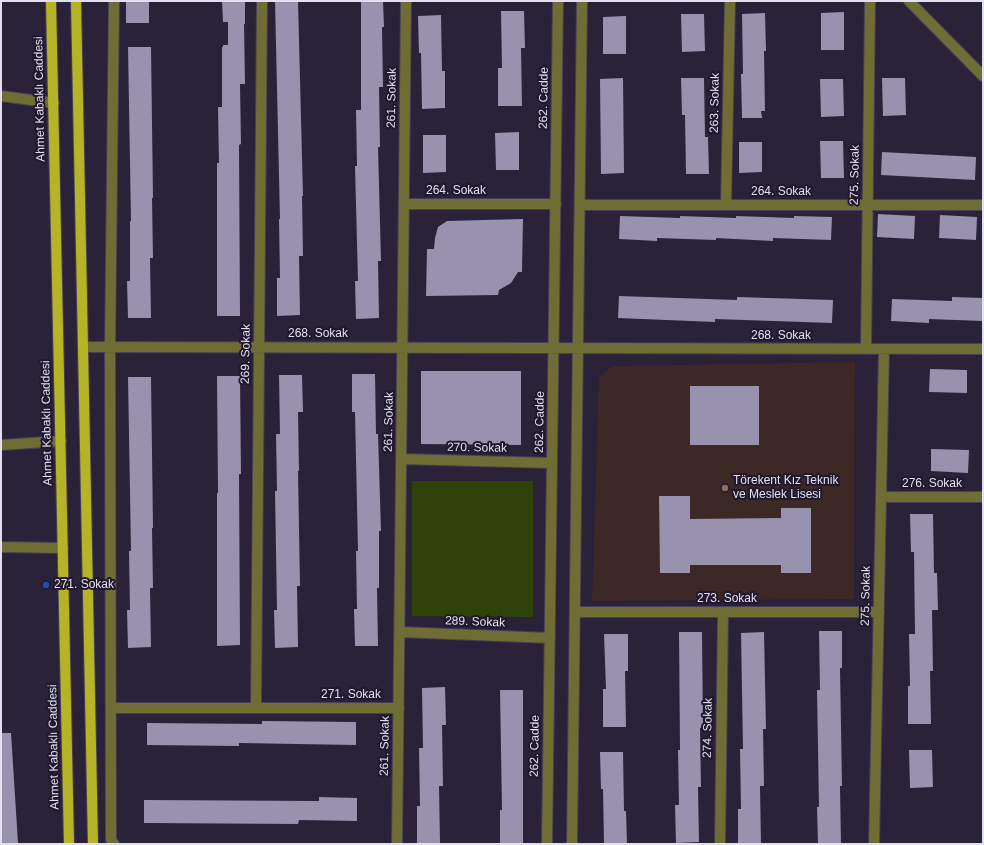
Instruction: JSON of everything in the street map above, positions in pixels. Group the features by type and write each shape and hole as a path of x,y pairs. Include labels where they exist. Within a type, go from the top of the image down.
{"main road":[{"name":"Ahmet Kabaklı Caddesi","path":"51,1 69,844"},
{"path":"76,1 93,844"}],"street":[{"path":"113,844 111,840 110,347 114,1"},
{"name":"269. Sokak","path":"256,708 262,1"},
{"name":"261. Sokak","path":"397,844 406,1"},
{"name":"262. Cadde","path":"547,844 558,1"},
{"path":"572,844 582,1"},
{"name":"263. Sokak","path":"726,205 730,1"},
{"name":"275. Sokak","path":"866,349 870,1"},
{"path":"909,1 983,76"},
{"path":"1,96 54,103"},
{"name":"264. Sokak","path":"404,204 556,204"},
{"name":"264. Sokak","path":"580,205 983,205"},
{"name":"268. Sokak","path":"83,347 983,349"},
{"name":"275. Sokak","path":"874,844 884,349"},
{"path":"1,445 61,441"},
{"name":"270. Sokak","path":"402,459 552,463"},
{"name":"276. Sokak","path":"881,497 983,497"},
{"path":"1,547 63,548"},
{"name":"273. Sokak","path":"575,612 879,612"},
{"name":"274. Sokak","path":"720,844 723,612"},
{"name":"289. Sokak","path":"400,632 550,638"},
{"name":"271. Sokak","path":"111,708 399,708"}],"shaded area":[{"name":"Törekent Kız Teknik ve Meslek Lisesi","path":"855,362 854,599 592,601 599,377 613,366"}],"green space":[{"path":"412,481 533,481 533,617 412,616"}],"building":[{"path":"126,1 149,1 149,23 126,23"},
{"path":"222,1 245,1 245,84 240,84 241,144 239,145 240,316 217,316 217,163 219,163 218,107 222,107 222,47 223,45 228,45 228,22 223,22"},
{"path":"275,1 298,1 303,196 303,256 299,256 300,315 277,316 277,278 280,278 280,219"},
{"path":"361,1 383,1 383,87 379,87 380,147 378,147 381,261 378,261 379,318 356,319 355,281 358,281 355,166 357,166 356,110 361,110"},
{"path":"501,11 524,11 525,48 521,48 522,106 498,106 498,68 502,68"},
{"path":"844,12 844,50 821,50 821,13"},
{"path":"765,13 765,111 761,111 762,118 742,118 742,14"},
{"path":"681,14 704,14 705,51 682,52"},
{"path":"441,15 442,71 445,71 445,108 422,109 421,53 419,53 418,16"},
{"path":"626,16 626,54 603,54 603,17"},
{"path":"128,47 151,47 153,258 150,258 151,318 128,318 127,281 130,281 131,221"},
{"path":"623,78 624,173 601,174 600,79"},
{"path":"681,78 704,78 705,137 708,137 709,174 686,174 685,115 682,115"},
{"path":"882,78 905,78 906,115 883,116"},
{"path":"820,79 843,79 844,116 821,117"},
{"path":"519,132 519,170 496,170 495,133"},
{"path":"423,135 446,135 446,172 423,173"},
{"path":"820,141 843,141 844,178 821,178"},
{"path":"739,142 762,142 762,172 739,173"},
{"path":"882,152 976,157 975,180 881,175"},
{"path":"878,214 915,216 914,239 877,237"},
{"path":"940,215 977,217 976,240 939,238"},
{"path":"620,216 680,218 680,216 736,218 736,216 794,218 794,216 832,217 831,240 773,238 773,241 716,238 716,240 657,238 657,241 619,239"},
{"path":"523,219 522,272 518,272 511,283 499,290 498,295 426,296 427,249 434,249 438,227 447,221"},
{"path":"619,296 737,300 737,297 833,300 832,323 715,319 715,322 618,318"},
{"path":"952,297 983,298 983,321 929,319 929,323 891,321 892,299 952,301"},
{"path":"930,369 967,370 967,393 929,392"},
{"path":"421,371 521,371 521,445 421,444"},
{"path":"352,374 375,374 376,434 378,434 381,531 379,531 379,588 377,588 378,646 355,646 354,609 357,609 356,551 358,551 355,412 352,412"},
{"path":"279,375 302,375 303,412 298,412 300,586 297,586 298,647 275,648 274,610 277,610 275,491 277,491 276,434 280,434"},
{"path":"217,376 240,376 241,474 239,474 240,645 217,646 218,493"},
{"path":"128,377 151,377 153,588 150,588 151,647 128,648 127,610 130,610 129,551 131,551"},
{"path":"690,386 759,386 759,445 690,445"},
{"path":"931,449 969,450 968,473 931,471"},
{"path":"659,496 690,496 690,519 781,518 781,508 811,508 811,573 781,573 781,565 690,565 690,573 660,573"},
{"path":"910,514 933,514 934,573 937,573 938,610 932,610 933,671 930,671 931,724 908,724 908,686 910,686 909,634 915,634 914,552 911,552"},
{"path":"819,631 842,631 842,668 840,668 842,786 840,786 841,844 818,844 817,807 819,807 817,690 820,690"},
{"path":"679,632 702,632 703,728 700,728 701,787 698,787 699,842 676,843 675,805 679,805 678,750 680,750"},
{"path":"764,632 766,729 763,729 764,786 760,786 761,844 738,844 738,809 741,809 740,749 743,749 741,633"},
{"path":"604,634 628,634 628,671 625,671 626,727 603,727 603,689 606,689"},
{"path":"445,687 446,725 442,725 443,786 439,786 440,843 417,844 417,806 420,806 419,748 423,748 422,688"},
{"path":"500,690 523,690 523,844 500,844 500,810 502,810"},
{"path":"262,721 356,722 356,745 239,743 239,746 147,745 147,723 262,724"},
{"path":"1,733 11,733 18,843 1,843"},
{"path":"909,750 932,750 933,787 910,788"},
{"path":"600,752 623,752 624,811 626,811 627,844 604,844 603,789 601,789"},
{"path":"319,797 357,798 357,821 299,820 298,824 144,823 144,800 319,801"}],"place":[{"name":"Törekent Kız Teknik ve Meslek Lisesi","path":"725,488"},
{"name":"271. Sokak","path":"46,585"}]}
